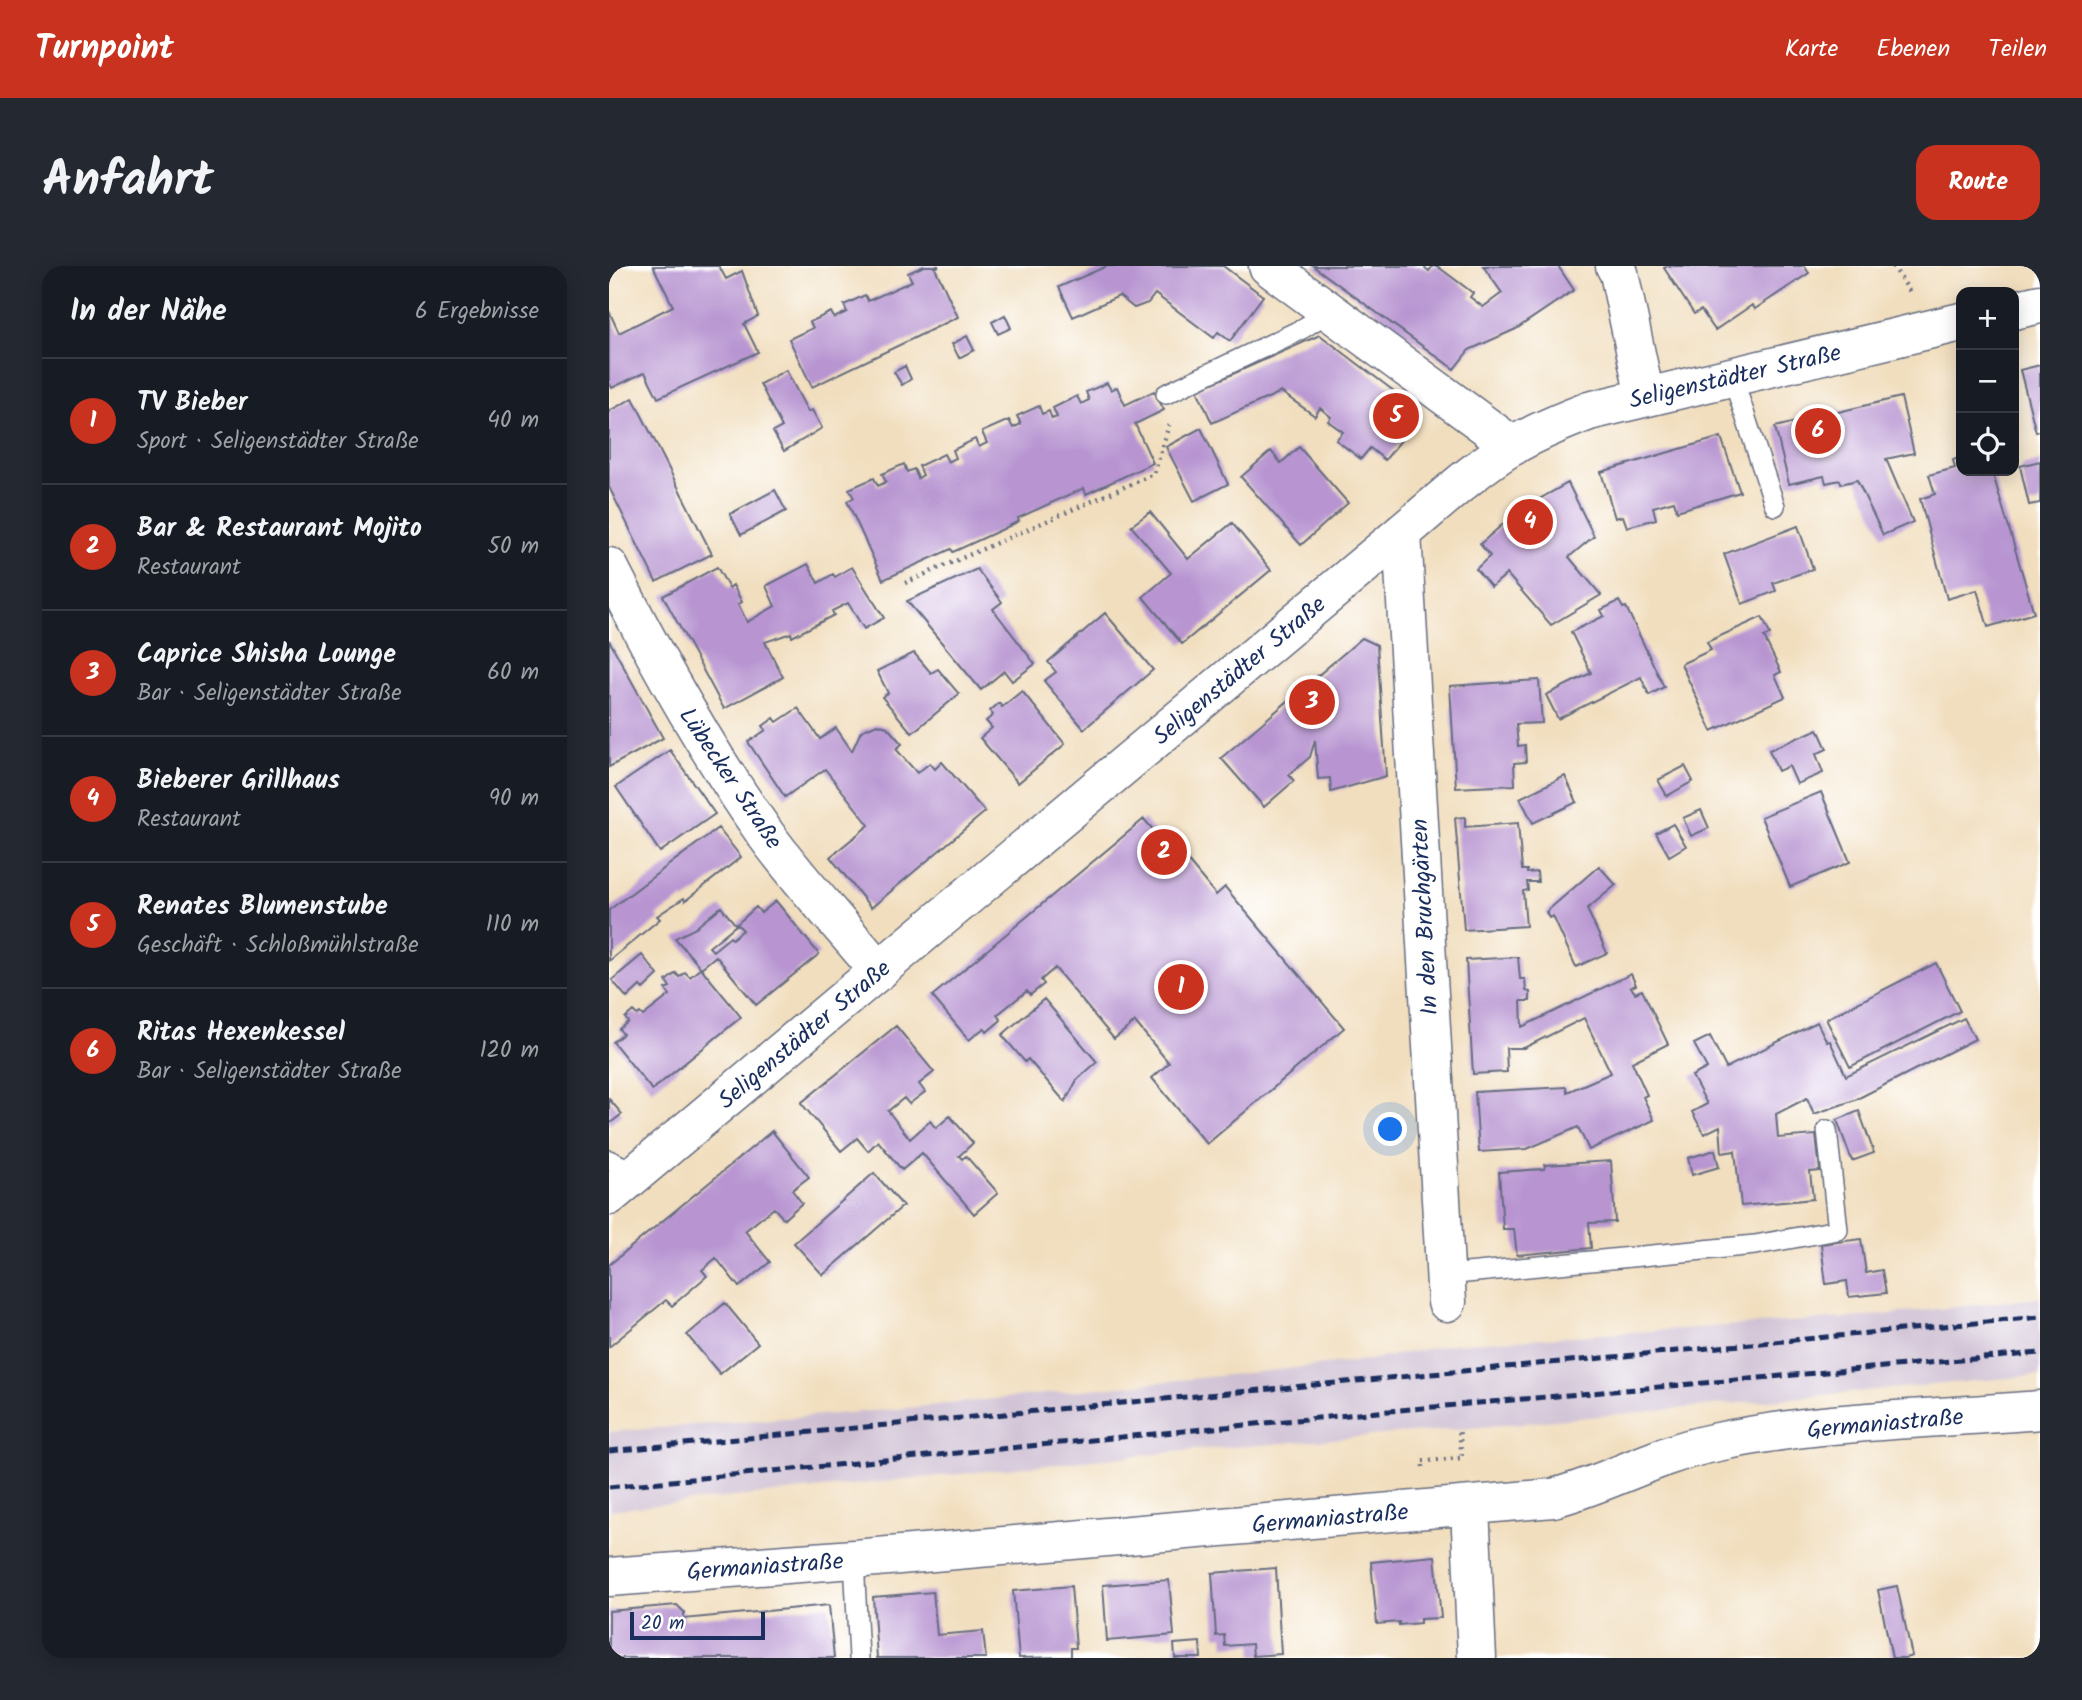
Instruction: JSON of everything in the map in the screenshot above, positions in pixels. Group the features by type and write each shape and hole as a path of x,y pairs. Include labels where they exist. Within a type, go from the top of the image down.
{"street":[{"path":"1268,266 1513,446"},
{"path":"1615,266 1619,273 1646,397"},
{"path":"2019,309 2040,304"},
{"name":"Seligenstädter Straße","path":"618,1176 879,971 1402,533 1513,446 1568,418 1732,376 1956,324"},
{"name":"In den Bruchgärten","path":"1402,533 1447,1289"},
{"name":"Lübecker Straße","path":"609,567 672,688 741,798 768,837 879,971"},
{"name":"Germaniastraße","path":"609,1577 854,1559 1553,1498 1587,1489 1685,1450 1759,1434 2040,1410"},
{"path":"1470,1507 1477,1658"}],"lane":[{"path":"1166,394 1302,329 1330,312"},
{"path":"1732,376 1775,506"},
{"path":"1447,1289 1755,1245 1837,1230 1827,1130"},
{"path":"854,1559 859,1658"}],"path":[{"path":"905,583 1154,474 1171,418 1166,394"}],"shaded area":[{"path":"2040,1298 2040,1375 1459,1429 1183,1451 609,1510 609,1432 897,1409 1364,1361 1452,1344 1863,1317"}],"building":[{"path":"653,266 719,266 726,279 742,271 758,316 744,324 758,352 658,398 645,372 612,388 609,382 609,311 619,333 673,306"},
{"path":"924,266 939,266 935,268 958,317 812,387 789,339 813,328 810,322 831,312 834,318 847,312 844,305 865,295 868,301 912,281 908,273"},
{"path":"1107,266 1223,266 1263,296 1230,341 1218,332 1214,338 1155,294 1148,303 1134,308 1119,296 1073,317 1059,287"},
{"path":"1313,266 1423,266 1429,271 1433,266 1437,266 1473,293 1470,297 1483,307 1502,293 1483,266 1558,266 1574,290 1516,329 1469,350 1454,369"},
{"path":"1804,266 1809,273 1755,309 1752,305 1715,330 1701,310 1694,314 1664,268"},
{"path":"1005,315 1011,328 998,334 992,322"},
{"path":"1320,335 1407,401 1411,415 1396,434 1402,439 1385,460 1370,448 1361,459 1336,440 1343,432 1328,421 1331,417 1320,408 1315,416 1281,392 1212,423 1197,390"},
{"path":"967,336 974,350 959,358 952,344"},
{"path":"2040,365 2040,431 2036,432 2020,370"},
{"path":"905,366 911,379 902,385 894,372"},
{"path":"786,370 808,412 812,410 822,428 784,451 773,432 782,427 760,384"},
{"path":"1107,383 1111,390 1117,387 1125,405 1154,391 1164,410 1135,424 1153,463 1086,494 1084,488 953,552 951,549 883,580 847,501 854,498 849,489 874,478 878,486 886,482 882,474 904,464 907,472 914,469 918,478 923,475 919,466 944,454 948,462 956,458 953,450 975,439 979,447 987,443 982,432 1009,420 1013,428 1021,424 1017,416 1039,406 1042,414 1049,411 1052,419 1057,417 1053,408 1077,396 1081,404 1089,400 1086,392"},
{"path":"1901,397 1914,453 1886,459 1913,522 1883,535 1857,480 1841,484 1840,480 1826,483 1824,476 1789,484 1775,427"},
{"path":"633,398 712,554 656,582 609,487 609,411"},
{"path":"1201,428 1228,484 1194,501 1166,447"},
{"path":"1721,437 1740,492 1677,511 1674,501 1653,507 1656,519 1627,527 1623,516 1615,518 1601,472"},
{"path":"1299,447 1348,503 1301,545 1241,477 1271,451 1281,463"},
{"path":"1956,459 1956,476 1993,476 2034,613 1988,627 1977,590 1947,599 1920,499 1935,494 1929,475 1955,468 1953,460"},
{"path":"2040,461 2040,503 2029,505 2020,466"},
{"path":"1568,483 1594,536 1569,557 1601,595 1551,625 1507,574 1491,587 1476,569 1490,556 1480,544 1518,511"},
{"path":"775,490 786,511 741,535 730,514"},
{"path":"1150,512 1188,559 1232,523 1271,570 1182,644 1143,597 1171,573 1131,526"},
{"path":"1798,526 1813,569 1773,583 1776,591 1742,604 1724,554"},
{"path":"808,564 818,583 852,567 884,618 864,629 848,603 832,611 834,615 792,637 791,633 765,642 783,677 724,709 663,596 717,567 729,588 733,585 742,602 738,604 747,622 775,606 766,586"},
{"path":"977,569 1002,602 993,609 1035,664 1012,681 1004,671 981,690 907,601"},
{"path":"1619,601 1623,608 1626,607 1664,687 1649,695 1641,677 1558,719 1546,695 1591,673 1571,632 1604,616 1601,610"},
{"path":"1105,613 1153,670 1084,729 1044,681 1056,672 1048,662"},
{"path":"1762,617 1770,634 1764,637 1781,672 1775,675 1785,697 1712,731 1681,664 1711,650 1707,642"},
{"path":"1362,638 1377,645 1386,776 1331,792 1330,778 1318,779 1315,740 1310,757 1289,775 1294,781 1264,807 1221,758"},
{"path":"609,640 663,738 609,767"},
{"path":"914,653 931,673 938,669 959,694 912,733 882,697 888,693 877,671"},
{"path":"1539,680 1542,723 1516,724 1518,746 1525,745 1526,762 1514,763 1515,785 1456,788 1450,686"},
{"path":"1022,691 1065,744 1018,783 980,738 992,728 986,721 993,715 990,711 999,703 1002,707"},
{"path":"798,708 820,739 836,728 852,751 861,731 877,724 887,727 902,744 896,749 917,773 930,763 935,769 942,762 985,812 871,908 830,857 869,825 825,769 785,797 748,742 766,730 763,726 774,718 777,722"},
{"path":"1818,729 1827,749 1816,754 1823,773 1797,784 1789,766 1778,771 1769,750"},
{"path":"670,750 715,814 660,852 616,787"},
{"path":"1685,766 1693,781 1667,796 1658,780"},
{"path":"1565,776 1577,802 1533,823 1520,798"},
{"path":"1821,792 1850,862 1790,887 1761,817"},
{"path":"1701,810 1709,828 1691,836 1683,818"},
{"path":"1465,817 1465,827 1518,823 1522,870 1527,870 1527,873 1537,872 1538,882 1527,882 1528,890 1523,891 1526,926 1464,930 1455,818"},
{"path":"1144,819 1172,852 1177,848 1216,895 1225,887 1344,1028 1207,1144 1152,1078 1169,1063 1135,1022 1114,1039 1055,968 1041,980 1044,984 1030,995 1027,991 997,1015 1001,1020 987,1032 984,1028 969,1040 932,996"},
{"path":"1673,824 1686,846 1669,856 1656,833"},
{"path":"718,828 741,857 685,901 684,898 657,916 660,919 609,961 609,910"},
{"path":"1599,866 1616,885 1587,909 1607,953 1576,967 1553,916 1549,918 1546,912"},
{"path":"776,901 819,954 756,1005 716,956 701,968 675,938 694,929 721,907 736,925 709,947 713,951 743,930 737,924 756,907 761,913"},
{"path":"642,955 658,975 643,989 640,986 627,998 612,980"},
{"path":"1518,957 1520,979 1525,979 1526,991 1530,992 1530,1001 1521,1001 1522,1027 1631,974 1636,985 1631,987 1635,993 1642,990 1668,1044 1632,1062 1647,1095 1643,1097 1654,1120 1589,1150 1578,1127 1527,1149 1479,1152 1475,1092 1566,1087 1567,1092 1611,1073 1584,1018 1524,1048 1506,1048 1507,1072 1473,1074 1466,960"},
{"path":"1936,963 1960,1011 1850,1067 1826,1019"},
{"path":"701,968 741,1017 652,1090 613,1042 623,1034 619,1029 628,1022 625,1018 633,1011 643,1016 670,995 665,989 670,987 666,981 676,973 679,977 685,972 690,977"},
{"path":"1044,999 1097,1062 1077,1080 1065,1102 1028,1059 1025,1062 1002,1035"},
{"path":"1964,1018 1975,1039 1855,1100 1814,1114 1807,1098 1776,1114 1778,1138 1816,1135 1820,1171 1810,1172 1813,1199 1741,1206 1735,1151 1722,1153 1720,1126 1704,1134 1692,1112 1707,1104 1692,1076 1707,1068 1694,1044 1710,1036 1726,1068 1817,1022 1827,1042 1830,1041 1846,1076"},
{"path":"896,1026 934,1072 919,1084 925,1092 909,1104 904,1098 888,1111 910,1139 930,1121 936,1128 950,1116 973,1143 959,1156 962,1159 966,1156 998,1193 974,1214 922,1153 902,1170 878,1141 868,1151 857,1138 841,1151 801,1103"},
{"path":"609,1099 622,1114 609,1124"},
{"path":"1859,1111 1874,1153 1852,1161 1837,1120"},
{"path":"772,1131 809,1177 792,1190 802,1203 784,1219 774,1208 745,1231 770,1262 739,1287 716,1258 702,1270 707,1276 672,1306 666,1300 609,1347 609,1265"},
{"path":"1715,1150 1719,1167 1692,1175 1688,1158"},
{"path":"1611,1161 1615,1222 1589,1223 1591,1248 1517,1255 1514,1229 1503,1229 1499,1172 1544,1169 1545,1165"},
{"path":"874,1173 903,1206 823,1275 794,1243"},
{"path":"1861,1239 1866,1273 1882,1270 1886,1293 1849,1297 1847,1281 1826,1284 1821,1244"},
{"path":"725,1303 758,1343 720,1374 687,1335"},
{"path":"1435,1556 1441,1618 1420,1619 1420,1623 1399,1625 1399,1622 1377,1624 1371,1562"},
{"path":"1276,1568 1281,1654 1253,1656 1252,1644 1225,1646 1224,1635 1216,1636 1212,1573"},
{"path":"1169,1580 1174,1635 1107,1641 1103,1585"},
{"path":"1071,1586 1076,1648 1071,1648 1071,1657 1019,1658 1013,1591"},
{"path":"1897,1586 1912,1656 1905,1658 1892,1658 1878,1590"},
{"path":"933,1592 937,1635 983,1631 986,1658 877,1658 873,1597"},
{"path":"677,1605 684,1612 684,1619 829,1605 834,1658 609,1658 609,1611"},
{"path":"1200,1642 1201,1658 1175,1658 1174,1644"}],"railway":[{"path":"609,1451 2040,1317"},
{"path":"609,1487 1389,1411 2040,1353"}],"place":[{"name":"Renates Blumenstube","path":"1396,416"},
{"name":"Ritas Hexenkessel","path":"1818,431"},
{"name":"Bieberer Grillhaus","path":"1530,522"},
{"name":"Caprice Shisha Lounge","path":"1312,702"},
{"name":"Bar & Restaurant Mojito","path":"1164,852"},
{"name":"TV Bieber","path":"1181,987"}]}
